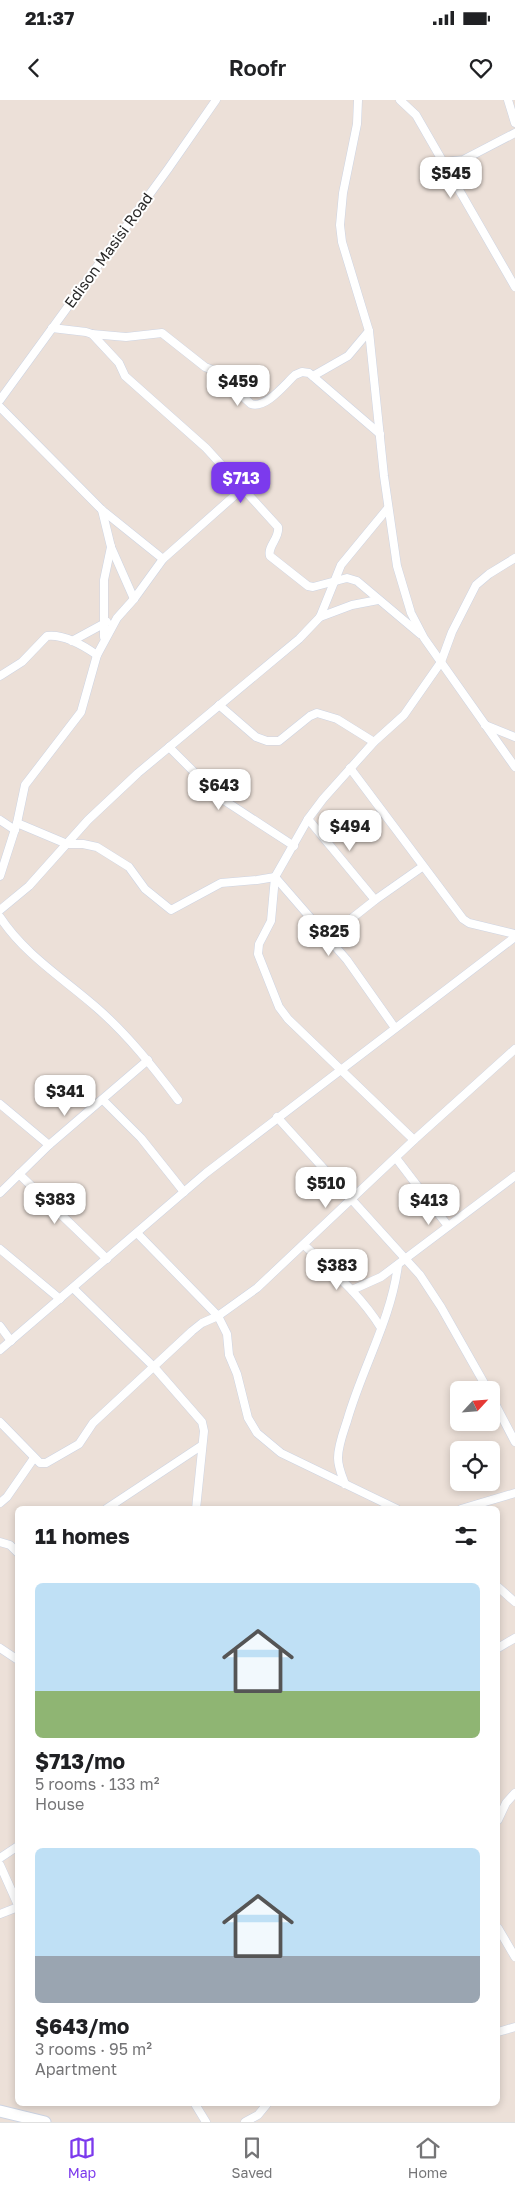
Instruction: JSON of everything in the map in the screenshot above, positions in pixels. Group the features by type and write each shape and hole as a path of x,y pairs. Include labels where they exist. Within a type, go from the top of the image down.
{"main road":[{"path":"0,2110 45,2122"}],"street":[{"name":"Edison Masisi Road","path":"0,400 216,100"},
{"path":"358,100 357,124 340,208 340,225 342,242 369,331 388,508 400,574 411,613 424,638 515,767"},
{"path":"400,100 416,115 515,286"},
{"path":"508,100 515,123"},
{"path":"443,162 469,158 515,132"},
{"path":"52,328 126,337 162,333 205,367 215,371 251,404 256,405 265,402 295,375 302,372 312,376 380,434"},
{"path":"312,376 348,356 369,331"},
{"path":"92,334 119,363 125,376 206,448 278,527 279,531 269,551 270,556 308,586 318,586 347,578 357,581 424,638"},
{"path":"0,407 102,510 164,560"},
{"path":"0,876 16,826 25,785 81,712 97,655 117,618 164,560 242,489"},
{"path":"0,910 29,886 102,806 138,772 299,639 320,617 341,565 388,508"},
{"path":"102,510 111,547 134,599"},
{"path":"104,639 104,580 111,547"},
{"path":"414,1140 297,1029 283,1013 258,954 259,944 272,916 275,877 308,819 374,742 404,715 441,662 452,632 476,585 489,574 515,558"},
{"path":"320,617 352,605 378,600"},
{"path":"72,641 117,618"},
{"path":"0,676 22,662 47,636 53,635 72,641 97,655"},
{"path":"219,705 256,737 267,741 279,741 310,716 317,713 337,719 374,742"},
{"path":"485,725 515,737"},
{"path":"169,746 218,797 294,846"},
{"path":"350,768 422,867 463,919 469,923 515,936"},
{"path":"308,819 375,900"},
{"path":"0,820 67,844 83,844 97,847 129,867 145,889 171,910 221,883 275,877"},
{"path":"327,938 375,900 422,867"},
{"path":"275,877 348,960 395,1028"},
{"path":"0,916 16,940 99,1009 148,1060 178,1100"},
{"path":"0,1350 184,1192 277,1117 515,936"},
{"path":"0,1422 42,1464 75,1448 93,1423 197,1327 218,1316 257,1288 414,1140 515,1049"},
{"path":"0,1193 50,1145 148,1060"},
{"path":"103,1100 141,1138 184,1192"},
{"path":"0,1104 50,1145"},
{"path":"277,1117 420,1275 441,1307 483,1381"},
{"path":"396,1158 448,1226"},
{"path":"20,1174 107,1259"},
{"path":"352,1290 369,1284 398,1265 515,1176"},
{"path":"137,1233 218,1316 227,1334 229,1355 237,1374 251,1425 257,1433 281,1452 391,1506"},
{"path":"304,1245 352,1290 370,1311 381,1328"},
{"path":"0,1248 60,1299"},
{"path":"345,1484 338,1457 342,1437 355,1393 391,1303 398,1265"},
{"path":"73,1288 154,1367 198,1416 204,1431 196,1506"},
{"path":"0,1326 11,1341"},
{"path":"500,1413 515,1442"},
{"path":"507,1427 515,1423"},
{"path":"111,1506 201,1446"},
{"path":"0,1503 7,1497 34,1458"},
{"path":"471,1506 515,1493"},
{"path":"0,1542 10,1545 15,1550"},
{"path":"500,1589 515,1602"},
{"path":"500,1647 515,1638"},
{"path":"0,1648 15,1658"},
{"path":"500,1816 506,1803 515,1793"},
{"path":"0,1858 15,1848"},
{"path":"0,1865 15,1899"},
{"path":"0,1914 15,1907"},
{"path":"500,1931 515,1957"},
{"path":"500,2031 515,2026"},
{"path":"196,2106 206,2122"},
{"path":"245,2122 258,2115 265,2106"}]}
